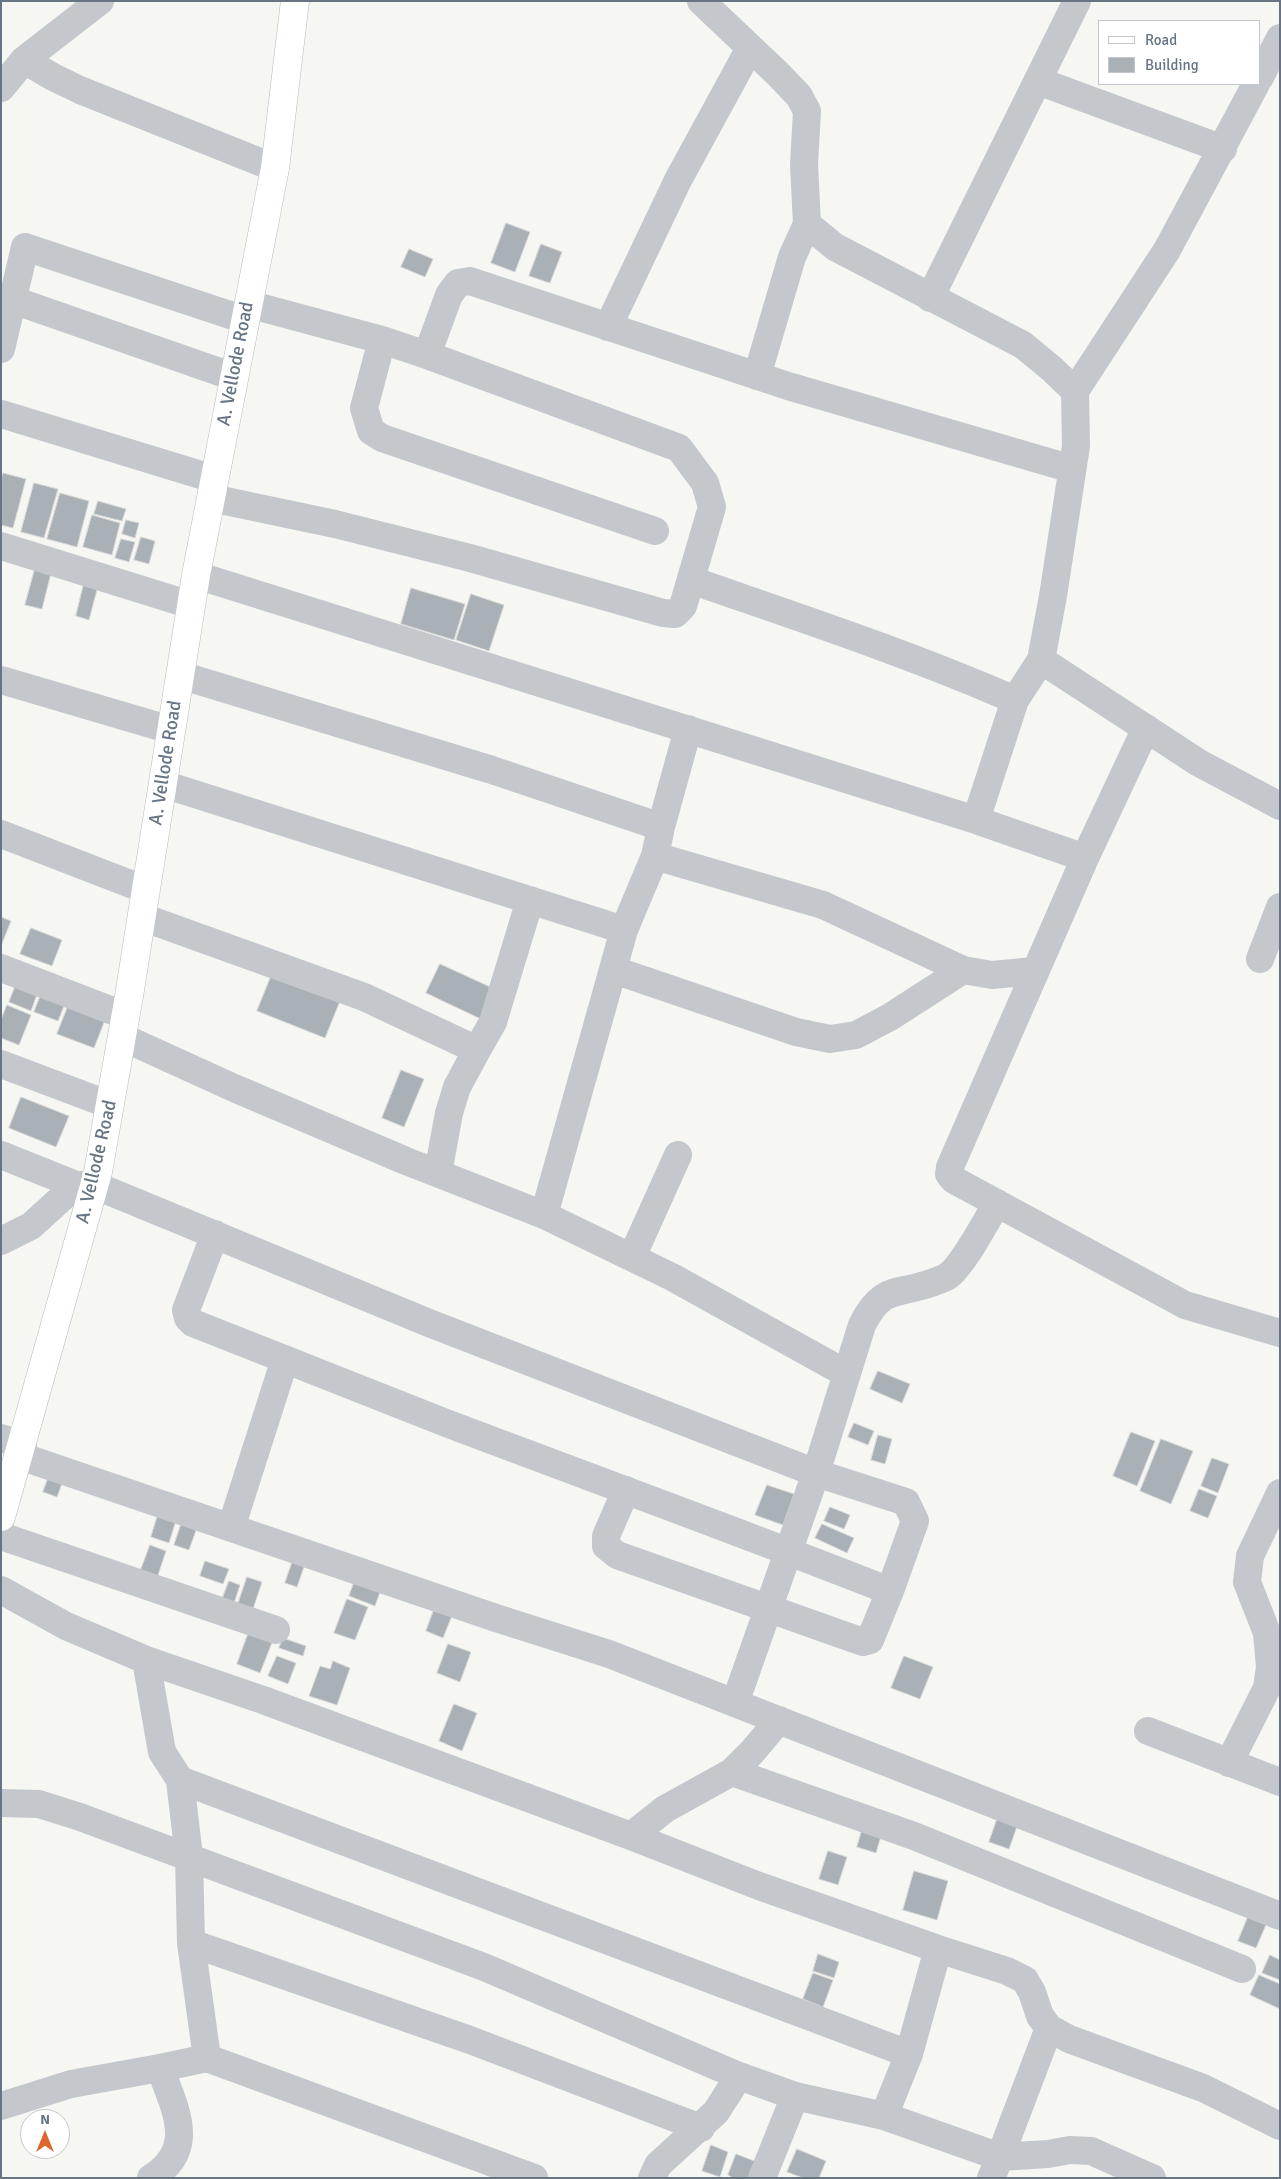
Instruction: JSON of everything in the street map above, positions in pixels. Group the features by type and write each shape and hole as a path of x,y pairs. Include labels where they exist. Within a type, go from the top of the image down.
{"main road":[{"name":"A. Vellode Road","path":"1,1517 15,1446 85,1185 110,1105 196,575 275,168 296,1"}],"street":[{"path":"1,88 24,60 100,1"},
{"path":"701,1 798,96 807,112 804,164 806,224 792,256 757,376"},
{"path":"930,298 1077,1"},
{"path":"1261,75 1280,38"},
{"path":"608,327 678,180 750,48"},
{"path":"24,60 80,90 275,168"},
{"path":"1038,81 1223,149"},
{"path":"976,820 1015,700 1041,660 1076,446 1075,391 1167,250 1223,149 1255,85"},
{"path":"806,224 835,247 1023,345 1075,391"},
{"path":"1,349 25,246 247,312 382,340 679,448 706,483 712,507 683,606 675,614 663,613 460,556 335,524 212,488 1,414"},
{"path":"427,355 449,295 458,283 470,281 757,376 1072,469"},
{"path":"13,300 234,377"},
{"path":"382,340 364,408 371,431 382,438 655,531"},
{"path":"1,546 191,605"},
{"path":"196,575 976,820 1085,858"},
{"path":"691,580 814,622 981,685 1015,700"},
{"path":"1041,660 1199,763 1280,806"},
{"path":"180,675 492,770 661,827"},
{"path":"1,680 171,730"},
{"path":"1146,728 1085,858 950,1167 949,1174 954,1180 1185,1305 1280,1333"},
{"path":"544,1215 624,930 655,856 661,827 688,730"},
{"path":"163,784 624,930"},
{"path":"1,834 146,890"},
{"path":"655,856 823,905 963,970 992,975 1035,972"},
{"path":"438,1173 449,1113 457,1087 493,1022 530,900"},
{"path":"1260,959 1280,907"},
{"path":"142,916 364,997 477,1050"},
{"path":"1,968 124,1027 243,1092 544,1215 632,1257 848,1374"},
{"path":"614,970 796,1032 830,1039 856,1035 890,1017 963,970"},
{"path":"1,1064 110,1105"},
{"path":"1,1155 215,1234 438,1327 816,1473 906,1502 911,1509 915,1521 870,1640 863,1642 618,1554 606,1546 606,1536 626,1490"},
{"path":"632,1257 678,1155"},
{"path":"1,1241 32,1226 85,1185"},
{"path":"734,1703 816,1473 862,1324 875,1303 889,1293 929,1284 948,1276 967,1253 997,1203"},
{"path":"215,1234 186,1310 188,1318 193,1323 445,1422 789,1551 890,1591"},
{"path":"231,1528 286,1359"},
{"path":"15,1446 231,1528 496,1618 609,1654 1280,1916"},
{"path":"1229,1763 1268,1688 1270,1667 1267,1633 1247,1582 1250,1556 1280,1493"},
{"path":"1,1536 276,1630"},
{"path":"1,1590 66,1626 146,1660 263,1700 631,1836 759,1886 938,1949 1007,1971 1025,1980 1032,1992 1040,2016 1049,2028 1069,2040 1204,2088 1280,2126"},
{"path":"146,1660 162,1752 180,1780 190,1857 191,1943 207,2058"},
{"path":"631,1836 665,1810 732,1772 779,1720"},
{"path":"1148,1731 1280,1782"},
{"path":"732,1772 914,1836 1242,1969"},
{"path":"180,1780 908,2054"},
{"path":"1,1804 39,1804 80,1816 484,1967 739,2076 795,2096 884,2116 995,2168 1070,2150 1091,2151 1152,2178"},
{"path":"191,1943 470,2040 701,2128"},
{"path":"884,2116 908,2054 938,1949"},
{"path":"995,2168 1049,2028"},
{"path":"1,2106 71,2084 207,2058 534,2178"},
{"path":"151,2178 164,2170 177,2152 180,2134 176,2110 160,2068"},
{"path":"652,2178 658,2165 701,2128 716,2112 739,2076"},
{"path":"762,2178 795,2096"}],"building":[{"path":"506,223 530,232 515,272 491,263"},
{"path":"541,244 562,252 550,283 529,276"},
{"path":"409,249 433,259 425,277 401,267"},
{"path":"3,473 26,479 13,528 1,525 1,480"},
{"path":"34,483 58,489 44,538 21,532"},
{"path":"60,493 89,501 77,547 47,539"},
{"path":"98,501 126,509 122,521 94,514"},
{"path":"92,515 120,523 112,555 83,547"},
{"path":"126,520 139,523 135,538 122,534"},
{"path":"141,537 155,541 149,564 134,560"},
{"path":"121,539 135,542 129,562 115,558"},
{"path":"36,565 52,569 42,609 25,605"},
{"path":"85,579 99,582 89,620 76,616"},
{"path":"411,588 465,604 454,640 401,624"},
{"path":"471,594 504,605 489,651 456,640"},
{"path":"1,917 11,921 1,946"},
{"path":"31,928 62,940 52,966 20,954"},
{"path":"440,964 499,991 485,1021 426,993"},
{"path":"274,969 342,996 325,1038 257,1011"},
{"path":"19,977 40,986 31,1011 9,1002"},
{"path":"44,987 68,996 58,1021 34,1012"},
{"path":"70,1001 107,1015 94,1048 57,1034"},
{"path":"7,1005 31,1015 19,1045 1,1038 1,1020"},
{"path":"401,1070 424,1079 404,1127 382,1118"},
{"path":"21,1097 69,1116 56,1147 9,1128"},
{"path":"878,1371 910,1384 902,1403 870,1389"},
{"path":"854,1423 874,1431 868,1445 848,1437"},
{"path":"1131,1432 1155,1441 1137,1486 1113,1476"},
{"path":"878,1435 892,1439 885,1464 871,1460"},
{"path":"1161,1439 1193,1451 1171,1504 1140,1491"},
{"path":"1212,1458 1229,1464 1218,1493 1201,1486"},
{"path":"50,1473 64,1478 57,1497 43,1492"},
{"path":"767,1485 794,1494 783,1525 755,1515"},
{"path":"1199,1489 1217,1496 1208,1518 1190,1511"},
{"path":"830,1507 850,1515 844,1529 824,1521"},
{"path":"159,1511 177,1517 169,1543 151,1537"},
{"path":"184,1516 199,1522 189,1550 174,1545"},
{"path":"822,1524 854,1538 847,1553 815,1538"},
{"path":"150,1545 166,1551 157,1578 140,1572"},
{"path":"295,1554 307,1558 297,1587 285,1583"},
{"path":"205,1561 229,1569 223,1584 200,1576"},
{"path":"357,1575 383,1584 375,1606 349,1596"},
{"path":"247,1577 262,1582 252,1612 237,1607"},
{"path":"229,1581 240,1585 233,1606 221,1602"},
{"path":"347,1599 368,1607 355,1640 334,1633"},
{"path":"435,1607 453,1613 443,1638 426,1631"},
{"path":"251,1626 275,1635 260,1673 237,1664"},
{"path":"283,1638 306,1646 303,1656 279,1648"},
{"path":"448,1644 471,1652 460,1682 437,1673"},
{"path":"277,1656 296,1663 288,1684 268,1676"},
{"path":"904,1656 933,1667 920,1699 891,1688"},
{"path":"333,1661 350,1668 337,1705 309,1696 320,1666 330,1669"},
{"path":"454,1704 477,1713 462,1751 439,1741"},
{"path":"1000,1811 1020,1818 1009,1849 989,1842"},
{"path":"862,1830 881,1836 876,1853 857,1847"},
{"path":"828,1851 847,1857 838,1885 819,1879"},
{"path":"914,1871 948,1881 937,1920 903,1910"},
{"path":"1250,1912 1268,1920 1256,1948 1238,1941"},
{"path":"818,1954 839,1962 834,1978 813,1971"},
{"path":"1270,1955 1280,1960 1280,1980 1262,1973"},
{"path":"813,1973 833,1980 823,2007 803,1999"},
{"path":"1259,1975 1280,1984 1280,2009 1250,1995"},
{"path":"711,2145 728,2152 720,2177 702,2171"},
{"path":"797,2149 826,2161 819,2178 803,2178 787,2172"},
{"path":"736,2154 762,2164 756,2178 733,2178 728,2175"}]}
